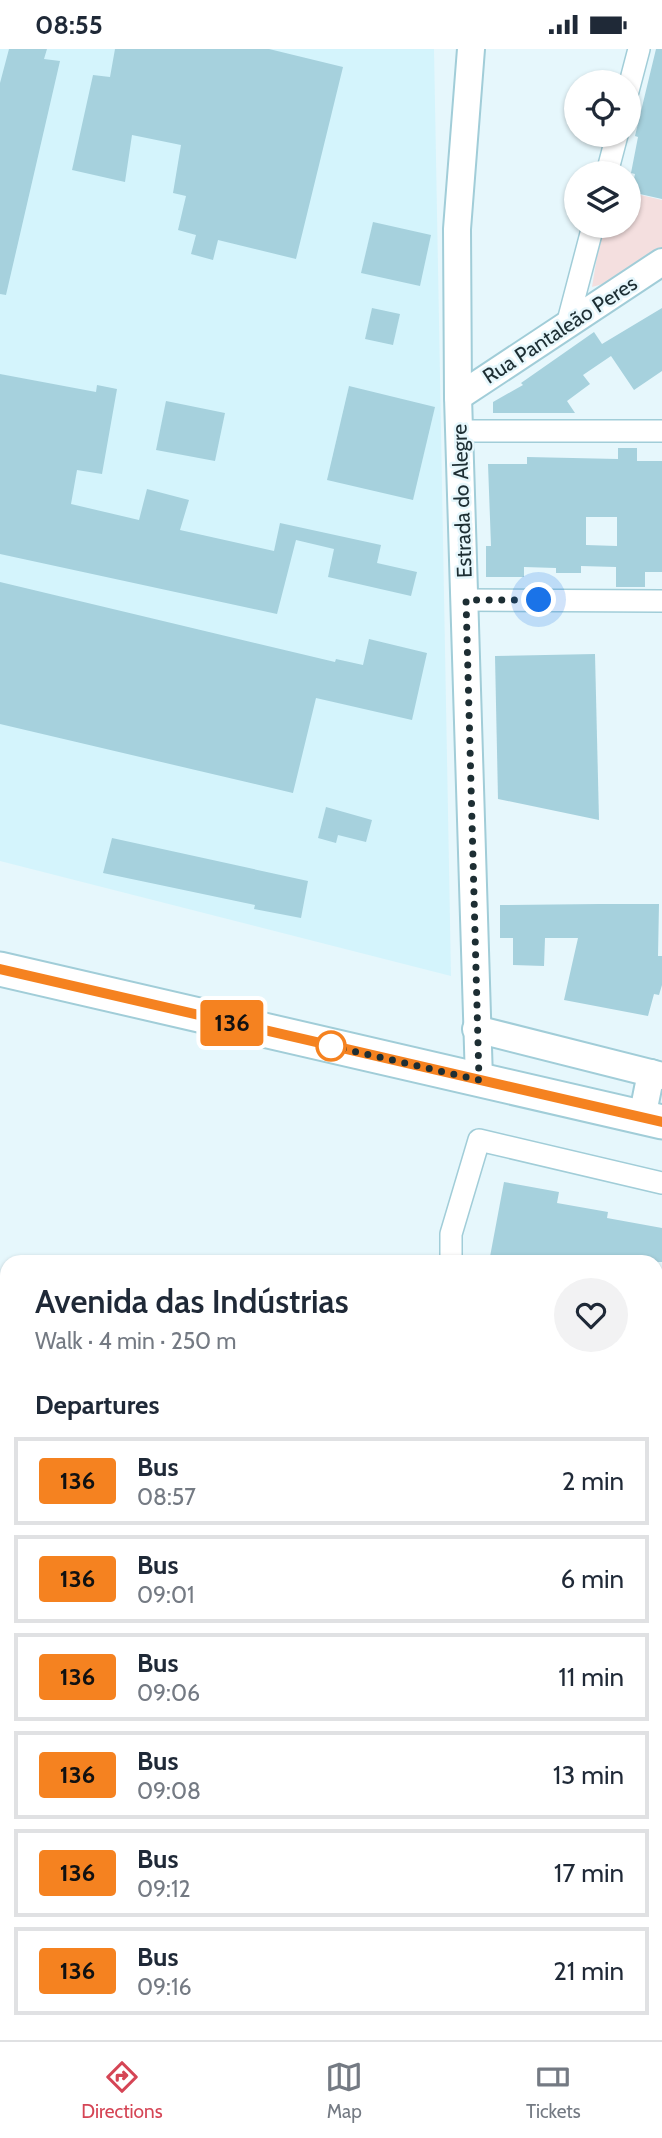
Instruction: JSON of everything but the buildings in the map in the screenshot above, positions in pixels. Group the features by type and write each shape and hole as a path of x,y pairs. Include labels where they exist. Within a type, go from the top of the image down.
{"main road":[{"path":"0,969 652,1120"}],"street":[{"name":"Estrada do Alegre","path":"471,49 457,229 458,397 479,1080"},
{"path":"633,70 639,49"},
{"path":"567,325 590,238"},
{"name":"Rua Pantaleão Peres","path":"458,397 662,262"},
{"path":"459,431 662,431"},
{"path":"466,600 662,601"},
{"path":"476,1029 656,1075 652,1120"},
{"path":"451,1255 451,1234 479,1140 662,1183"}],"shaded area":[{"path":"0,49 434,49 451,976 0,861"},
{"path":"641,195 662,200 662,249 617,280 592,287 600,238 641,238"}],"bus line":[{"name":"136","path":"0,969 662,1122"}],"route":[{"path":"331,1046 479,1080 470,834 466,600 539,600"}]}
